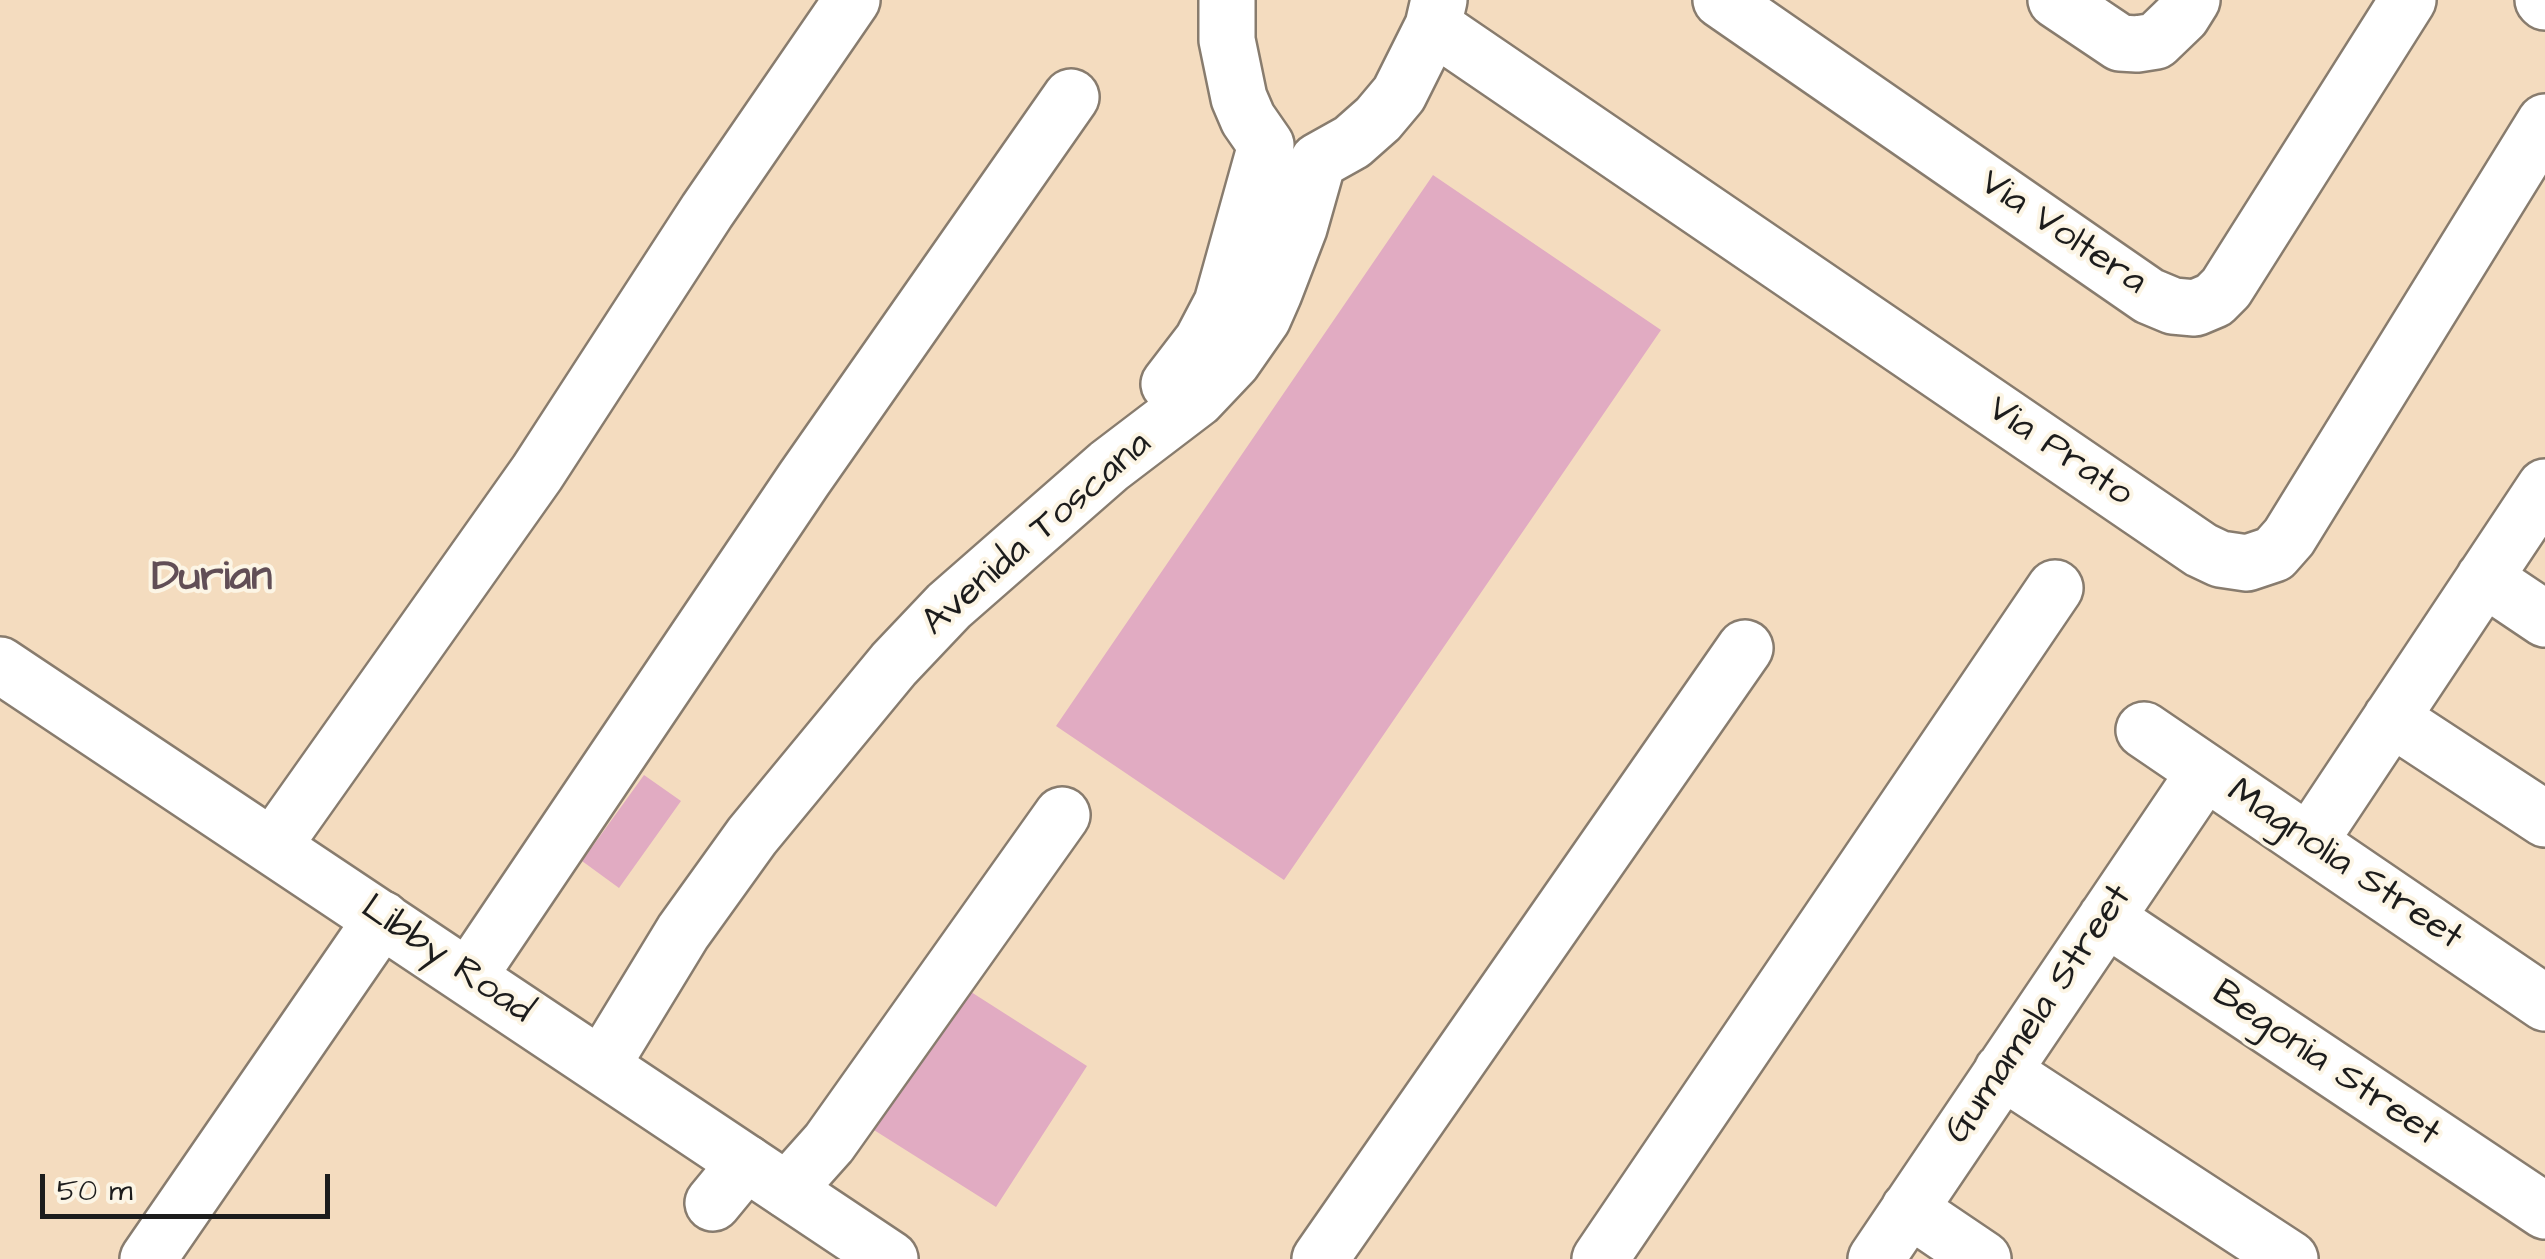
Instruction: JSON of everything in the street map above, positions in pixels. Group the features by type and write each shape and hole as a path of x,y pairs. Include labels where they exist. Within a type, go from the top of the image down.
{"street":[{"path":"273,846 537,473 707,211 852,0"},
{"path":"1227,0 1227,40 1236,86 1248,119 1266,144 1318,160 1352,142 1378,120 1399,94 1436,13"},
{"name":"Via Voltera","path":"1720,0 2149,296 2173,306 2196,308 2214,300 2226,288 2408,0"},
{"path":"2056,0 2120,43 2137,44 2156,41 2182,16 2192,0"},
{"name":"Via Prato","path":"1436,13 2201,550 2220,559 2248,563 2274,554 2289,538 2545,122"},
{"path":"469,976 804,479 1071,97"},
{"name":"Avenida Toscana","path":"590,1057 634,987 683,932 752,836 826,718 949,606 1102,456 1197,400 1248,340 1266,144"},
{"name":"Avenida Toscana","path":"1253,285 1299,228 1318,160"},
{"path":"2308,842 2545,487"},
{"path":"2484,578 2545,619"},
{"path":"1600,1259 2055,588"},
{"path":"1320,1259 1745,648"},
{"name":"Libby Road","path":"0,665 590,1057 749,1185 890,1259"},
{"path":"2391,718 2545,819"},
{"name":"Magnolia Street","path":"2144,730 2545,1003"},
{"name":"Gumamela Street","path":"1876,1259 2205,772"},
{"path":"749,1185 829,1143 1062,815"},
{"path":"148,1259 382,918"},
{"name":"Begonia Street","path":"2106,918 2545,1211"},
{"path":"2002,1071 2290,1259"},
{"path":"1909,1210 1983,1259"}],"building":[{"path":"1433,175 1661,330 1284,880 1056,726"},
{"path":"644,775 681,801 619,888 582,861"},
{"path":"957,983 1087,1066 996,1207 866,1125"}],"district":[{"name":"Durian","path":"212,580"}]}
